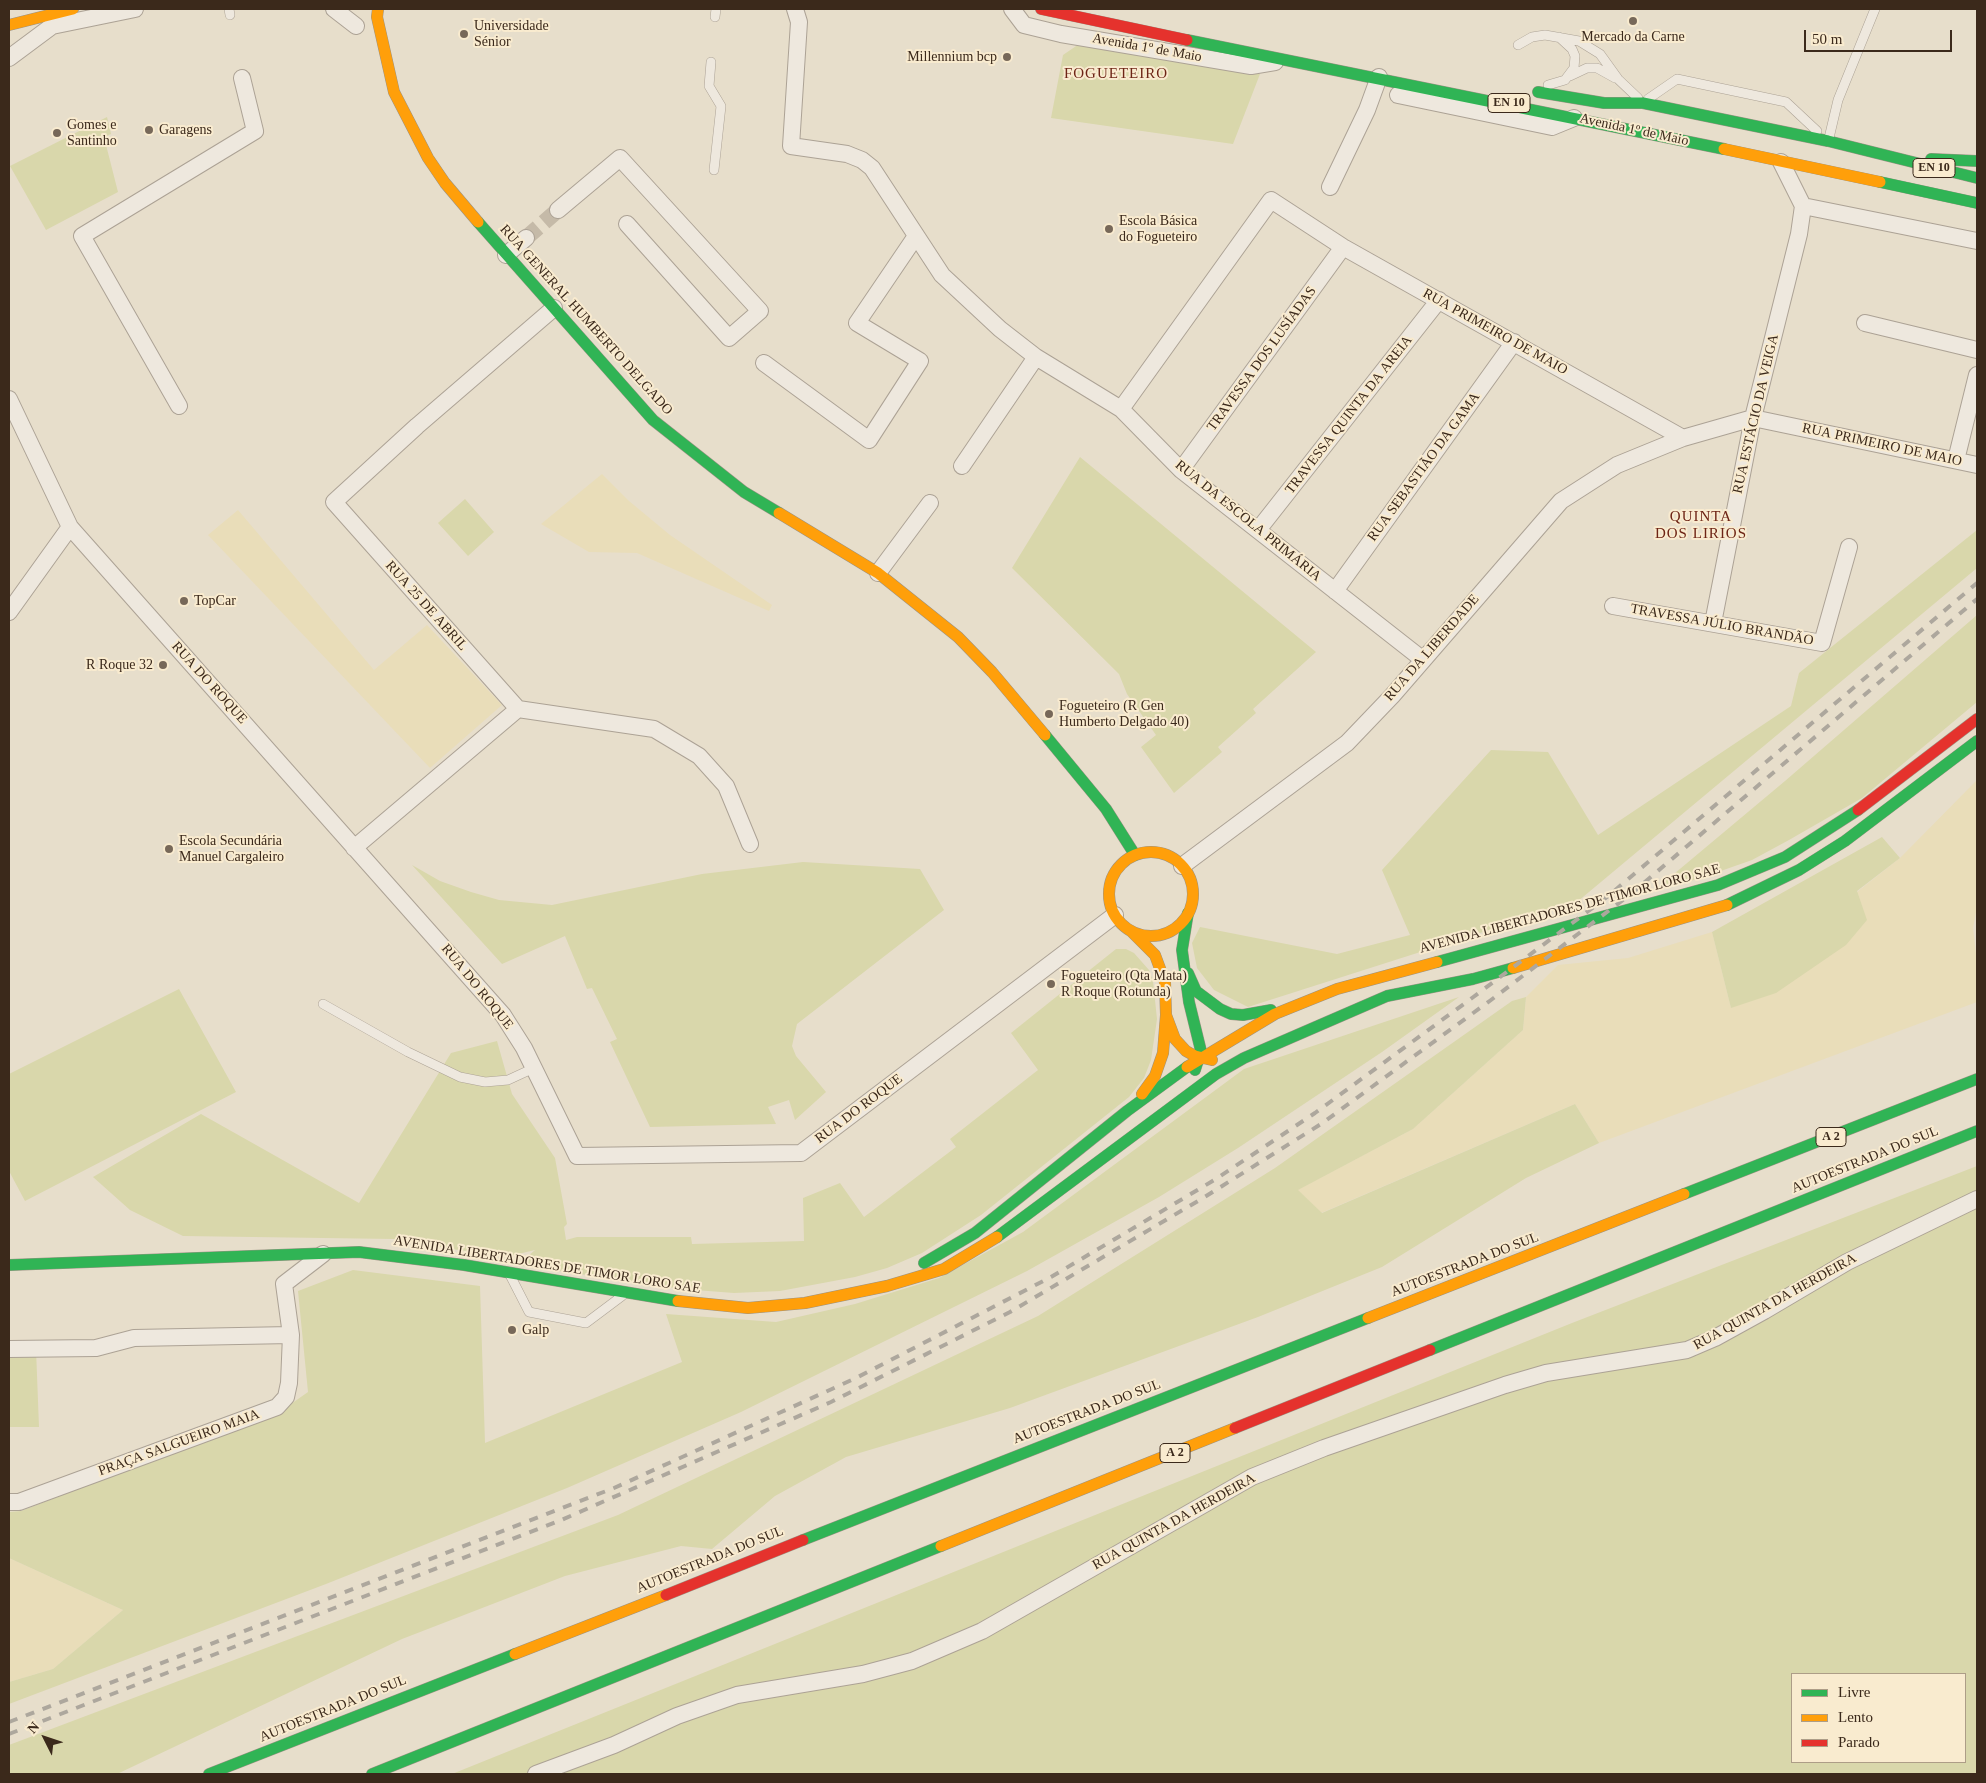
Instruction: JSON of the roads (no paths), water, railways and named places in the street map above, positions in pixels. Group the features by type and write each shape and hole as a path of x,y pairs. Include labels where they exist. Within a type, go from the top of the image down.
{"main road":[{"path":"9,25 73,9"},
{"name":"RUA GENERAL HUMBERTO DELGADO","path":"378,9 377,17 394,92 414,134 444,182 506,255 653,420 744,492 878,573 958,637 992,672 1106,809 1135,855"},
{"name":"Avenida 1º de Maio","path":"1041,9 1087,20 1379,77"},
{"name":"Avenida 1º de Maio","path":"1529,90 1604,103 1643,103 1827,141 1977,178"},
{"name":"Avenida 1º de Maio","path":"1577,117 1977,203"},
{"path":"1891,157 1977,161"},
{"name":"AVENIDA LIBERTADORES DE TIMOR LORO SAE","path":"840,1296 892,1277 958,1244 1021,1198 1127,1111 1201,1058 1275,1014 1337,989 1438,960 1482,951 1662,902 1718,885 1750,872 1785,857 1848,818 1977,719"},
{"name":"AVENIDA LIBERTADORES DE TIMOR LORO SAE","path":"1322,1011 1482,976 1720,908 1800,870 1845,840 1977,741"},
{"path":"1127,1111 1149,1085 1159,1066 1166,1015 1165,982 1161,967 1155,955 1120,922 1109,897 1110,882 1116,870 1126,859 1135,855 1152,851 1166,854 1182,866 1192,886 1193,900 1188,913 1183,938 1183,963 1189,1002 1200,1037 1201,1058"},
{"path":"1131,931 1143,935 1156,935 1169,931 1180,924 1188,913"},
{"path":"1183,963 1196,991 1207,1002 1231,1014 1259,1014 1308,1000"},
{"name":"AVENIDA LIBERTADORES DE TIMOR LORO SAE","path":"9,1265 359,1252 464,1265 673,1301 748,1308 805,1303 888,1286 944,1269 987,1245 1216,1074 1296,1034 1387,996"},
{"path":"1166,1015 1175,1039 1186,1051 1201,1058 1216,1060 1230,1056 1286,1026"},
{"name":"AVENIDA LIBERTADORES DE TIMOR LORO SAE","path":"1060,1192 1105,1145 1184,1083 1193,1073 1201,1058"},
{"name":"AUTOESTRADA DO SUL","path":"209,1774 1977,1079"},
{"name":"AUTOESTRADA DO SUL","path":"372,1774 1977,1131"}],"street":[{"path":"9,58 52,26 135,9"},
{"path":"334,9 356,26"},
{"name":"Avenida 1º de Maio","path":"1012,9 1024,25 1061,34 1251,66 1290,60"},
{"name":"RUA DA ESCOLA PRIMÁRIA","path":"800,13 791,146 847,154 862,160 872,168 942,275 1000,329 1036,357 1121,410 1181,470 1422,659"},
{"path":"1379,77 1393,94 1552,127 1577,117"},
{"path":"1330,187 1368,110 1379,77"},
{"path":"179,406 82,236 255,132 242,78"},
{"path":"558,210 620,158 760,311 729,338 627,224"},
{"path":"1781,162 1803,206 1977,241"},
{"name":"RUA PRIMEIRO DE MAIO","path":"1121,410 1271,200 1344,247 1683,438 1753,418 1977,465"},
{"name":"RUA ESTÁCIO DA VEIGA","path":"1713,623 1753,418 1799,234 1803,206"},
{"path":"764,363 869,440 920,361 857,323 916,236"},
{"path":"506,255 526,238"},
{"name":"TRAVESSA DOS LUSÍADAS","path":"1181,470 1344,247"},
{"name":"TRAVESSA QUINTA DA AREIA","path":"1258,530 1440,300"},
{"name":"RUA 25 DE ABRIL","path":"518,709 334,502 417,426 554,308"},
{"path":"1865,323 1977,350"},
{"name":"RUA SEBASTIÃO DA GAMA","path":"1335,591 1514,342"},
{"path":"962,466 1036,357"},
{"path":"1956,460 1977,375"},
{"name":"RUA DO ROQUE","path":"9,398 16,431 70,527 354,848 480,986 503,1015 534,1068 577,1156 801,1154 1115,914"},
{"name":"RUA DA LIBERDADE","path":"1182,866 1347,743 1392,696 1422,659 1561,501 1617,465 1683,438"},
{"path":"878,573 930,503"},
{"path":"9,612 70,527"},
{"name":"TRAVESSA JÚLIO BRANDÃO","path":"1613,606 1822,643 1849,547"},
{"path":"354,848 518,709 654,729 699,756 726,786 750,844"},
{"name":"RUA QUINTA DA HERDEIRA","path":"536,1774 614,1745 676,1716 737,1695 864,1674 912,1661 982,1631 1252,1477 1324,1448 1505,1385 1546,1373 1687,1350 1764,1311 1847,1262 1977,1199"},
{"name":"PRAÇA SALGUEIRO MAIA","path":"9,1502 19,1502 277,1407 286,1397 289,1383 291,1335 284,1284 323,1254"},
{"path":"9,1350 96,1348 134,1338 291,1335"}],"lane":[{"path":"1643,103 1677,79 1712,86 1786,102 1827,141 1838,100 1875,9"},
{"name":"Avenida 1º de Maio","path":"1518,45 1532,37 1559,37 1579,41 1590,46 1600,54 1618,79 1643,103"},
{"path":"1559,37 1572,49 1575,56 1574,68 1565,80"},
{"path":"711,62 709,86 720,106 714,170"},
{"name":"Avenida 1º de Maio","path":"1529,90 1565,80 1587,68 1597,68 1618,79"},
{"path":"323,1004 408,1052 460,1077 485,1082 508,1080 534,1068"},
{"path":"508,1273 529,1312 586,1323 626,1294"}],"tunnel":[{"path":"526,238 558,210"}],"railway":[{"path":"9,1722 614,1488 856,1378 1051,1277 1216,1179 1315,1113 1607,897 1977,583"},
{"path":"9,1734 559,1521 831,1402 1010,1312 1203,1198 1321,1124 1491,1000 1632,893 1977,599"}],"place":[{"name":"Mercado da Carne","path":"1633,21"},
{"name":"Universidade Sénior","path":"464,34"},
{"name":"Millennium bcp","path":"1007,57"},
{"name":"Garagens","path":"149,130"},
{"name":"Gomes e Santinho","path":"57,133"},
{"name":"Escola Básica do Fogueteiro","path":"1109,229"},
{"name":"TopCar","path":"184,601"},
{"name":"R Roque 32","path":"163,665"},
{"name":"Fogueteiro (R Gen Humberto Delgado 40)","path":"1049,714"},
{"name":"Escola Secundária Manuel Cargaleiro","path":"169,849"},
{"name":"Fogueteiro (Qta Mata) R Roque (Rotunda)","path":"1051,984"},
{"name":"Galp","path":"512,1330"}],"district":[{"name":"FOGUETEIRO","path":"1116,74"},
{"name":"QUINTA DOS LIRIOS","path":"1701,526"}]}
